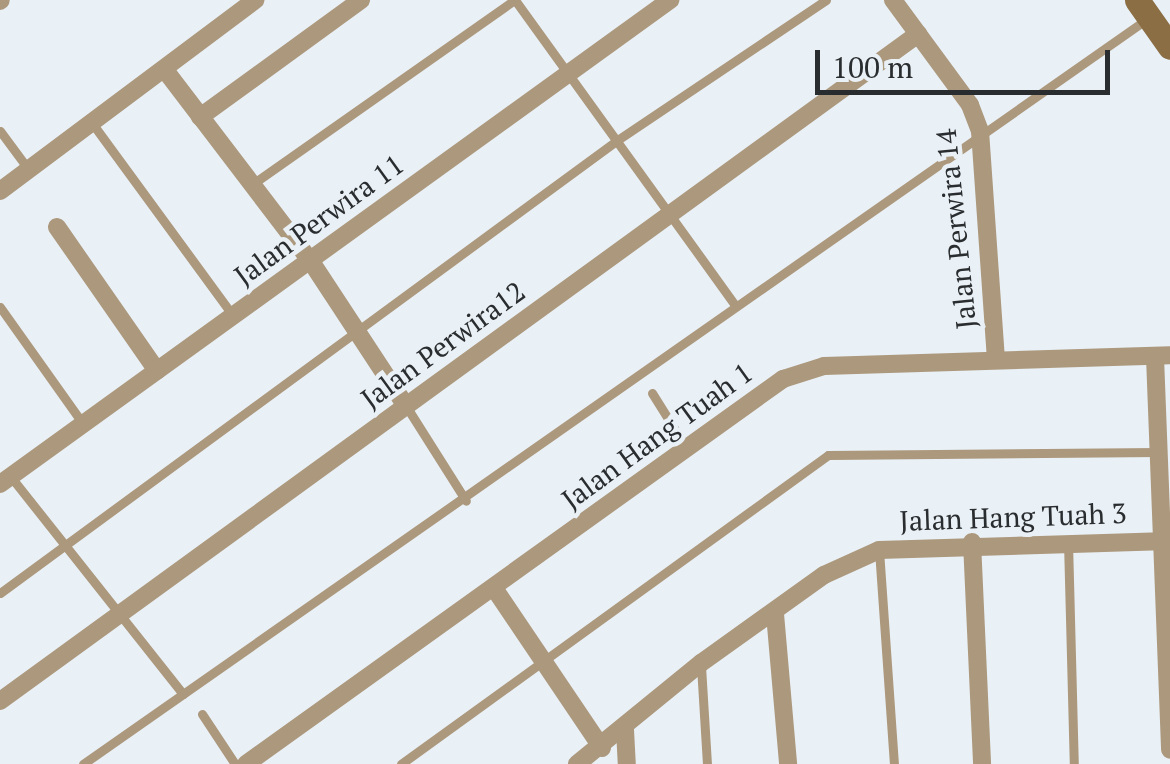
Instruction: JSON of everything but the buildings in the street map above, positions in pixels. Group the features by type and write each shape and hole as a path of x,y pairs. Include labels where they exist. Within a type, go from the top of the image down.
{"street":[{"path":"0,190 255,0"},
{"path":"200,117 360,0"},
{"name":"Jalan Perwira 11","path":"4,474 83,424 670,0"},
{"name":"Jalan Perwira 14","path":"894,0 970,106 980,132 996,358"},
{"path":"1143,9 1170,47"},
{"name":"Jalan Perwira12","path":"0,701 918,34"},
{"path":"166,70 310,260 406,406"},
{"path":"57,227 157,371"},
{"path":"1162,356 1160,540 1170,750"},
{"name":"Jalan Hang Tuah 1","path":"257,761 783,380 824,366 1162,356"},
{"name":"Jalan Hang Tuah 3","path":"577,764 626,730 701,663 824,575 879,550 972,542 1160,540"},
{"path":"972,542 982,764"},
{"path":"494,588 602,748"},
{"path":"774,614 788,764"},
{"path":"626,730 628,764"}],"lane":[{"path":"254,182 515,0 736,306"},
{"path":"0,593 616,141 826,0"},
{"path":"84,764 466,501 980,132 1143,9"},
{"path":"92,124 233,316"},
{"path":"0,131 29,170"},
{"path":"0,307 83,424"},
{"path":"652,394 687,449"},
{"path":"406,406 466,501"},
{"path":"401,764 546,665 828,455 1161,452"},
{"path":"4,474 70,543 183,694"},
{"path":"1068,540 1074,764"},
{"path":"879,550 894,764"},
{"path":"701,663 706,764"},
{"path":"202,714 235,764"}]}
